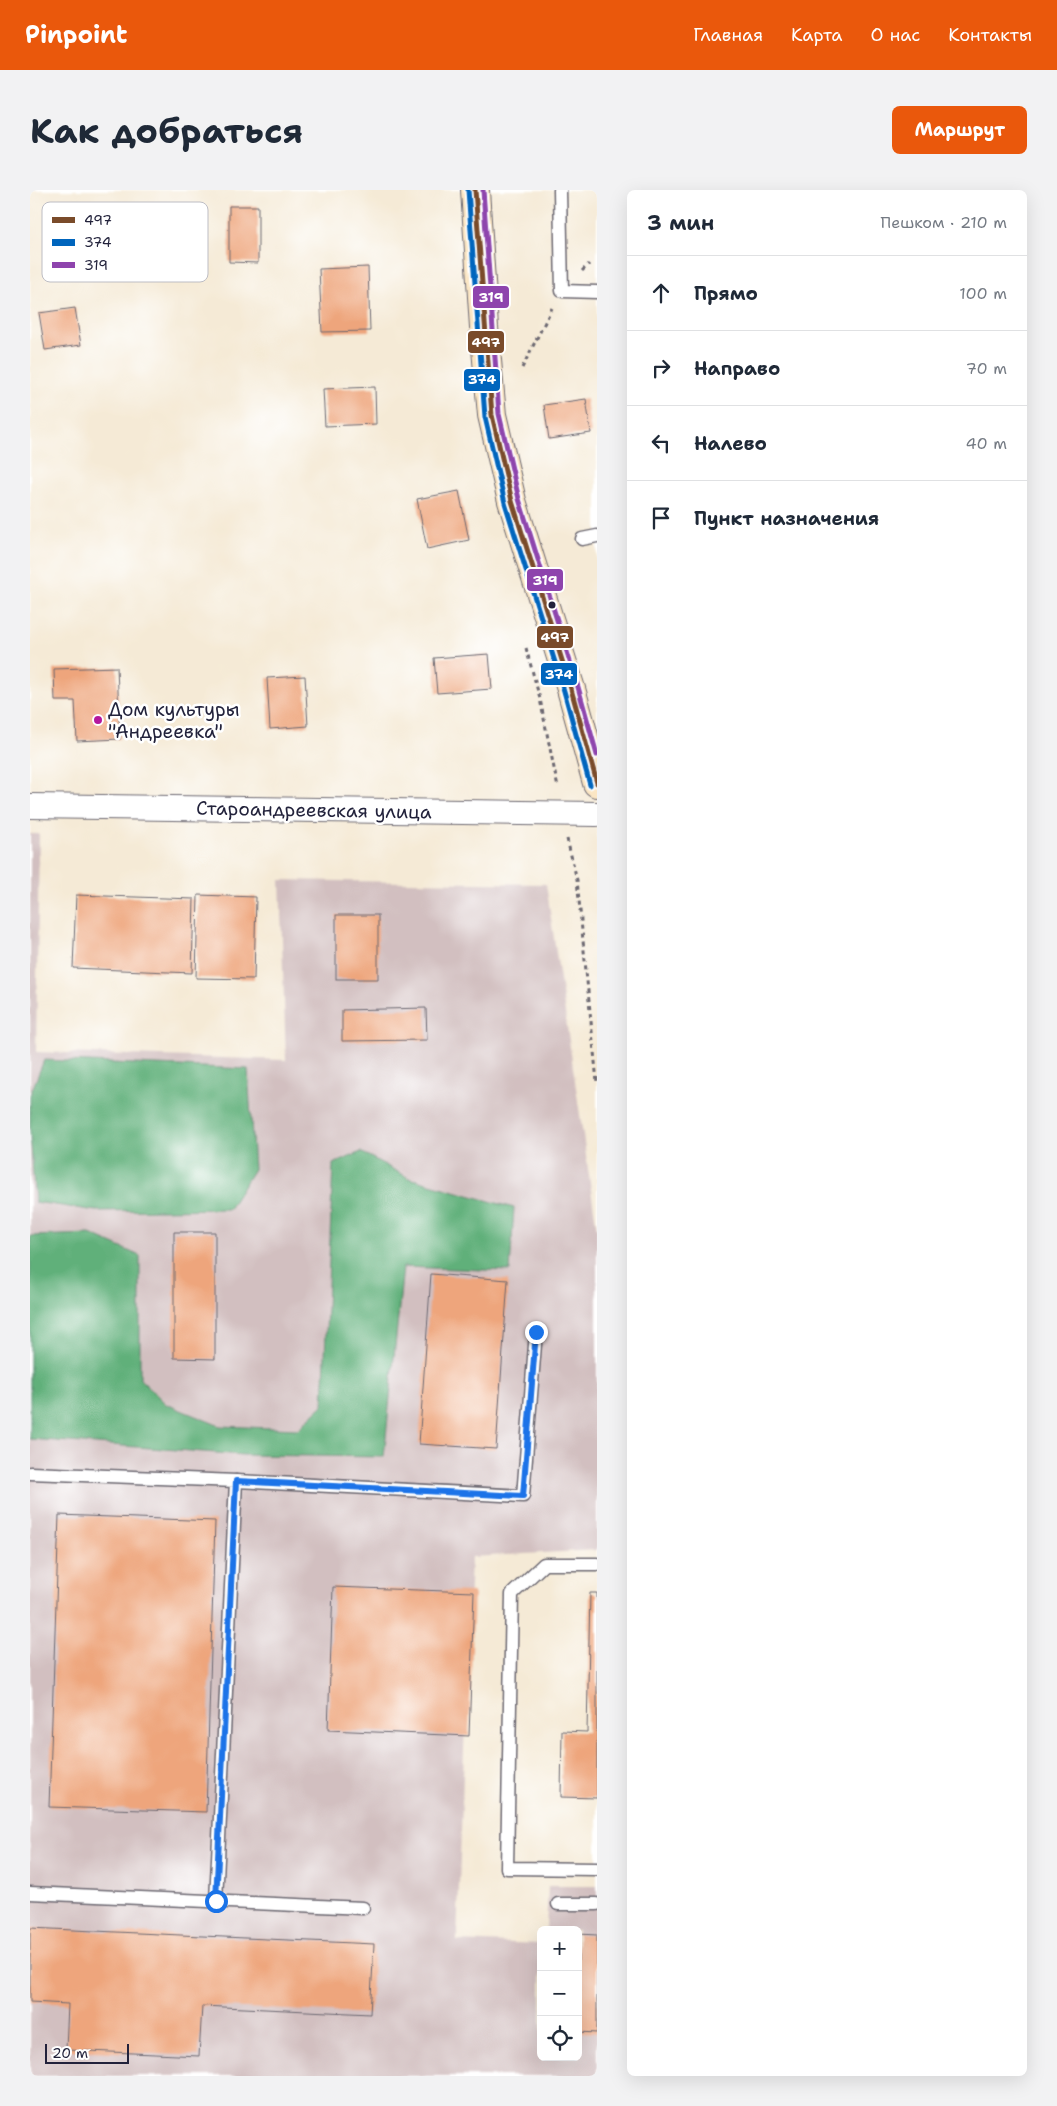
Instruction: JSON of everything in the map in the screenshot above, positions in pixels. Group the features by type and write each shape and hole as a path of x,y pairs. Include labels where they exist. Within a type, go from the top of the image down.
{"main road":[{"path":"475,190 492,415 512,501 594,752 597,783"}],"street":[{"name":"Староандреевская улица","path":"30,806 597,814"}],"lane":[{"path":"560,190 562,291 597,292"},
{"path":"582,539 597,536"},
{"path":"30,1473 236,1481 523,1496 536,1332"},
{"path":"216,1901 236,1481"},
{"path":"597,1564 544,1564 512,1594 507,1868 597,1868"},
{"path":"30,1893 363,1908"},
{"path":"558,1904 597,1904"}],"path":[{"path":"522,368 562,291 589,264"},
{"path":"562,813 577,880 597,1082"}],"shaded area":[{"path":"30,834 39,834 36,1052 286,1060 280,880 546,884 597,1230 597,1550 471,1557 457,1941 537,1944 537,2061 582,2061 582,1926 546,1926 548,1886 597,1886 597,2076 30,2076"}],"green space":[{"path":"44,1060 248,1069 254,1169 229,1209 96,1211 35,1202 30,1131 30,1095"},
{"path":"361,1152 409,1178 514,1208 510,1271 403,1267 384,1457 243,1455 30,1439 30,1236 90,1234 140,1256 140,1379 166,1404 220,1426 298,1429 323,1405 333,1164"}],"building":[{"path":"229,206 258,206 258,263 229,262"},
{"path":"368,267 370,331 322,332 319,269"},
{"path":"75,308 81,345 45,350 39,313"},
{"path":"375,387 376,424 325,426 323,389"},
{"path":"586,399 591,433 549,439 544,405"},
{"path":"459,491 469,540 427,549 417,499"},
{"path":"489,654 492,689 437,693 434,658"},
{"name":"Дом культуры \"Андреевка\"","path":"117,667 120,739 77,741 75,701 55,701 54,669"},
{"path":"305,676 308,726 270,729 267,678"},
{"path":"76,895 194,899 192,973 73,968"},
{"path":"198,895 256,897 254,979 196,978"},
{"path":"336,915 378,915 378,979 336,979"},
{"path":"426,1008 427,1040 342,1041 342,1010"},
{"path":"174,1232 215,1232 215,1359 174,1358"},
{"path":"431,1274 508,1280 496,1449 419,1444"},
{"path":"59,1515 215,1521 206,1812 49,1807"},
{"path":"333,1587 474,1592 469,1736 328,1730"},
{"path":"590,1593 597,1593 597,1798 561,1797 562,1731 587,1732"},
{"path":"30,1928 374,1944 370,2014 202,2006 199,2056 66,2050 68,2004 30,2002"},
{"path":"582,1934 597,1935 597,2033 582,2032"}],"transit line":[{"name":"374","path":"468,190 485,417 505,503 564,691 590,785"},
{"name":"497","path":"475,190 492,415 512,501 571,689 597,783"},
{"name":"319","path":"483,190 499,414 519,499 578,687 597,755"}],"place":[{"name":"Дом культуры \"Андреевка\"","path":"98,720"}],"route":[{"path":"216,1901 236,1481 523,1496 536,1332"}]}
